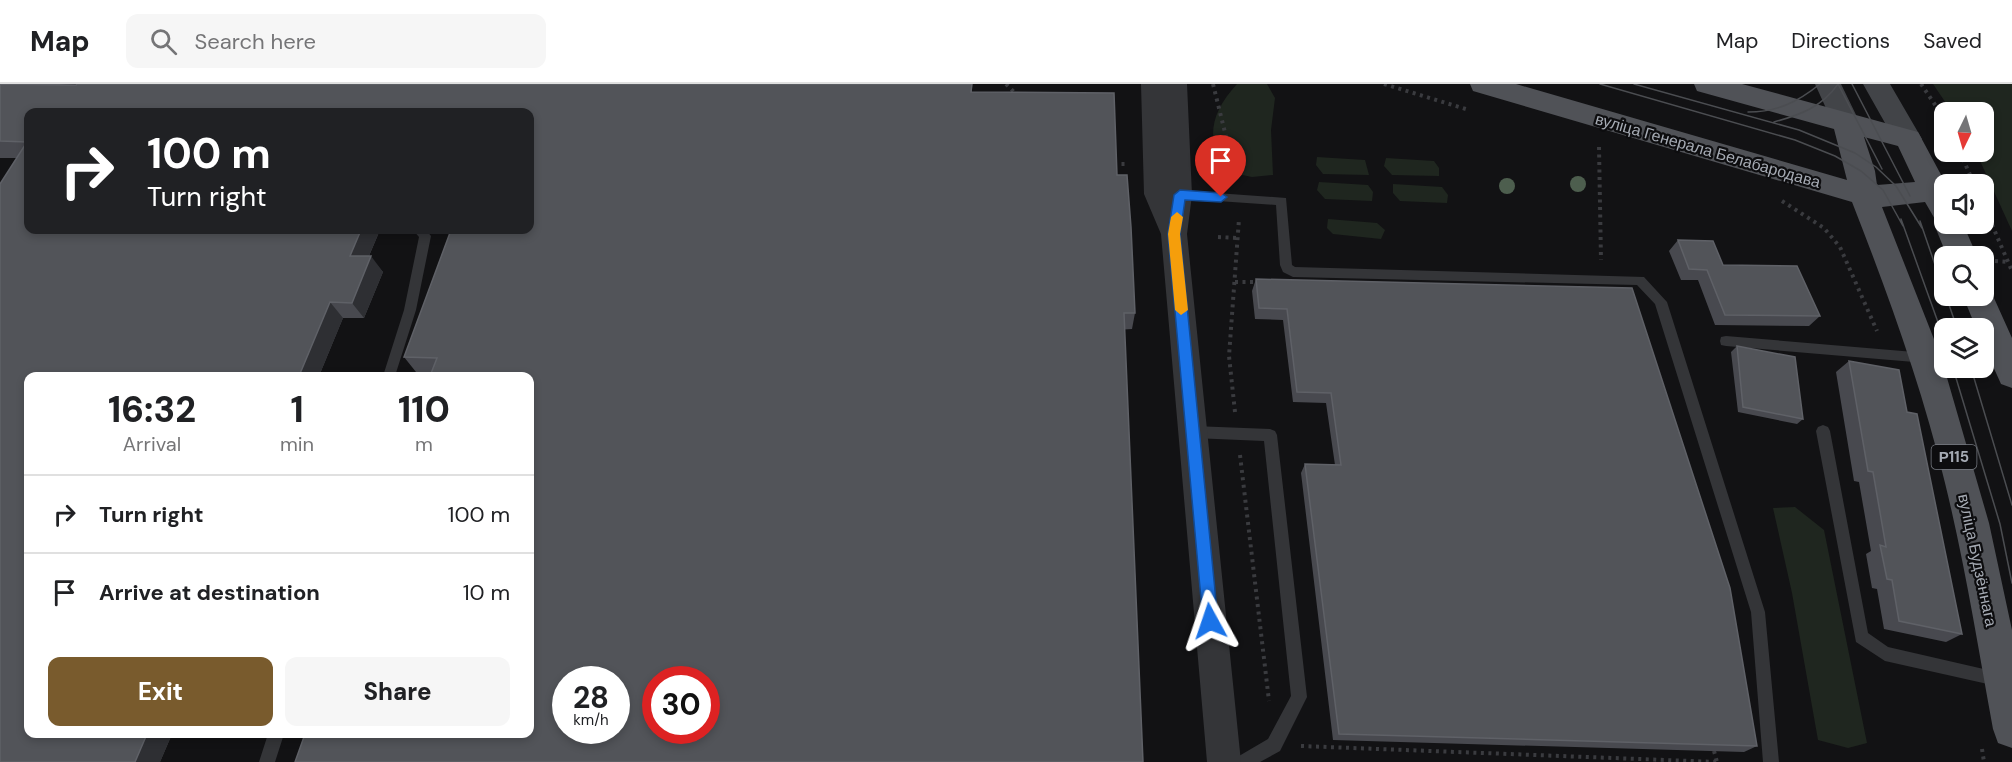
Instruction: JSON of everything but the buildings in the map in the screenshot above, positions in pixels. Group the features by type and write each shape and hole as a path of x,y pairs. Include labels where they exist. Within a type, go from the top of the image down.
{"main road":[{"name":"вуліца Генерала Белабародава","path":"1483,84 1863,195 1934,200"},
{"path":"1707,84 1908,139"},
{"path":"1827,84 1845,121"},
{"path":"1876,84 1934,189"},
{"name":"вуліца Будзённага","path":"1845,121 1861,171 1863,195 1926,358 1972,523 2012,729"},
{"path":"1982,306 2012,375"}],"street":[{"path":"1153,84 1174,234 1224,762"},
{"path":"1168,194 1175,84"}],"lane":[{"path":"1168,194 1282,201 1286,265 1287,269 1293,272 1640,280 1661,302 1758,612 1771,762"},
{"path":"390,372 410,310 425,236 423,234"},
{"path":"1726,341 1926,358"},
{"path":"1823,431 1862,637 1885,654 2003,680"},
{"path":"1193,432 1270,435 1299,697 1274,745 1245,762"},
{"path":"267,762 275,738"}],"path":[{"path":"1006,84 1020,97 1020,104"},
{"path":"1922,84 1934,103"},
{"path":"1599,147 1601,279"},
{"path":"1780,200 1824,228 1840,247 1859,285 1886,353"},
{"path":"1994,229 2012,271"},
{"path":"1218,237 1238,238"},
{"path":"1995,261 2009,262"},
{"path":"1235,282 1270,282"},
{"path":"1980,740 1984,762"},
{"path":"1274,745 1347,750 1718,762 1714,751"}],"shaded area":[{"path":"1237,84 1267,84 1275,98 1271,130 1273,175 1252,177 1223,171 1214,146 1214,125 1221,105"},
{"path":"1933,84 2012,84 2012,231 1994,192 1994,174 1986,174 1981,162 1994,162 1994,102 1945,102"},
{"path":"1317,157 1365,160 1369,175 1323,174 1316,165"},
{"path":"1386,158 1434,161 1439,168 1439,176 1392,175 1384,166"},
{"path":"1319,182 1368,185 1373,192 1372,201 1325,199 1317,190"},
{"path":"1393,184 1442,187 1448,195 1447,203 1400,201 1393,193"},
{"path":"1328,219 1377,223 1385,230 1381,239 1333,234 1327,228"},
{"path":"1795,507 1824,530 1867,743 1848,748 1818,740 1792,593 1773,508"}],"tram line":[{"path":"1600,84 1795,140 1835,156 1861,171 1883,190 1903,226"},
{"path":"1634,84 1799,130 1855,153 1876,167 1896,186 1922,228"},
{"path":"1748,112 1759,112 1787,105 1820,84"},
{"path":"1774,122 1810,109 1825,99 1838,84 1882,169"},
{"path":"1852,84 1910,196"},
{"path":"1901,219 1936,318"},
{"path":"1920,221 1934,262"},
{"path":"1949,306 1954,318"},
{"path":"1956,378 2000,524 2012,583"},
{"path":"1974,378 2012,505"}],"slow traffic":[{"path":"1177,217 1174,234 1181,310"}],"route":[{"path":"1210,621 1174,234 1180,195 1221,197"}]}
